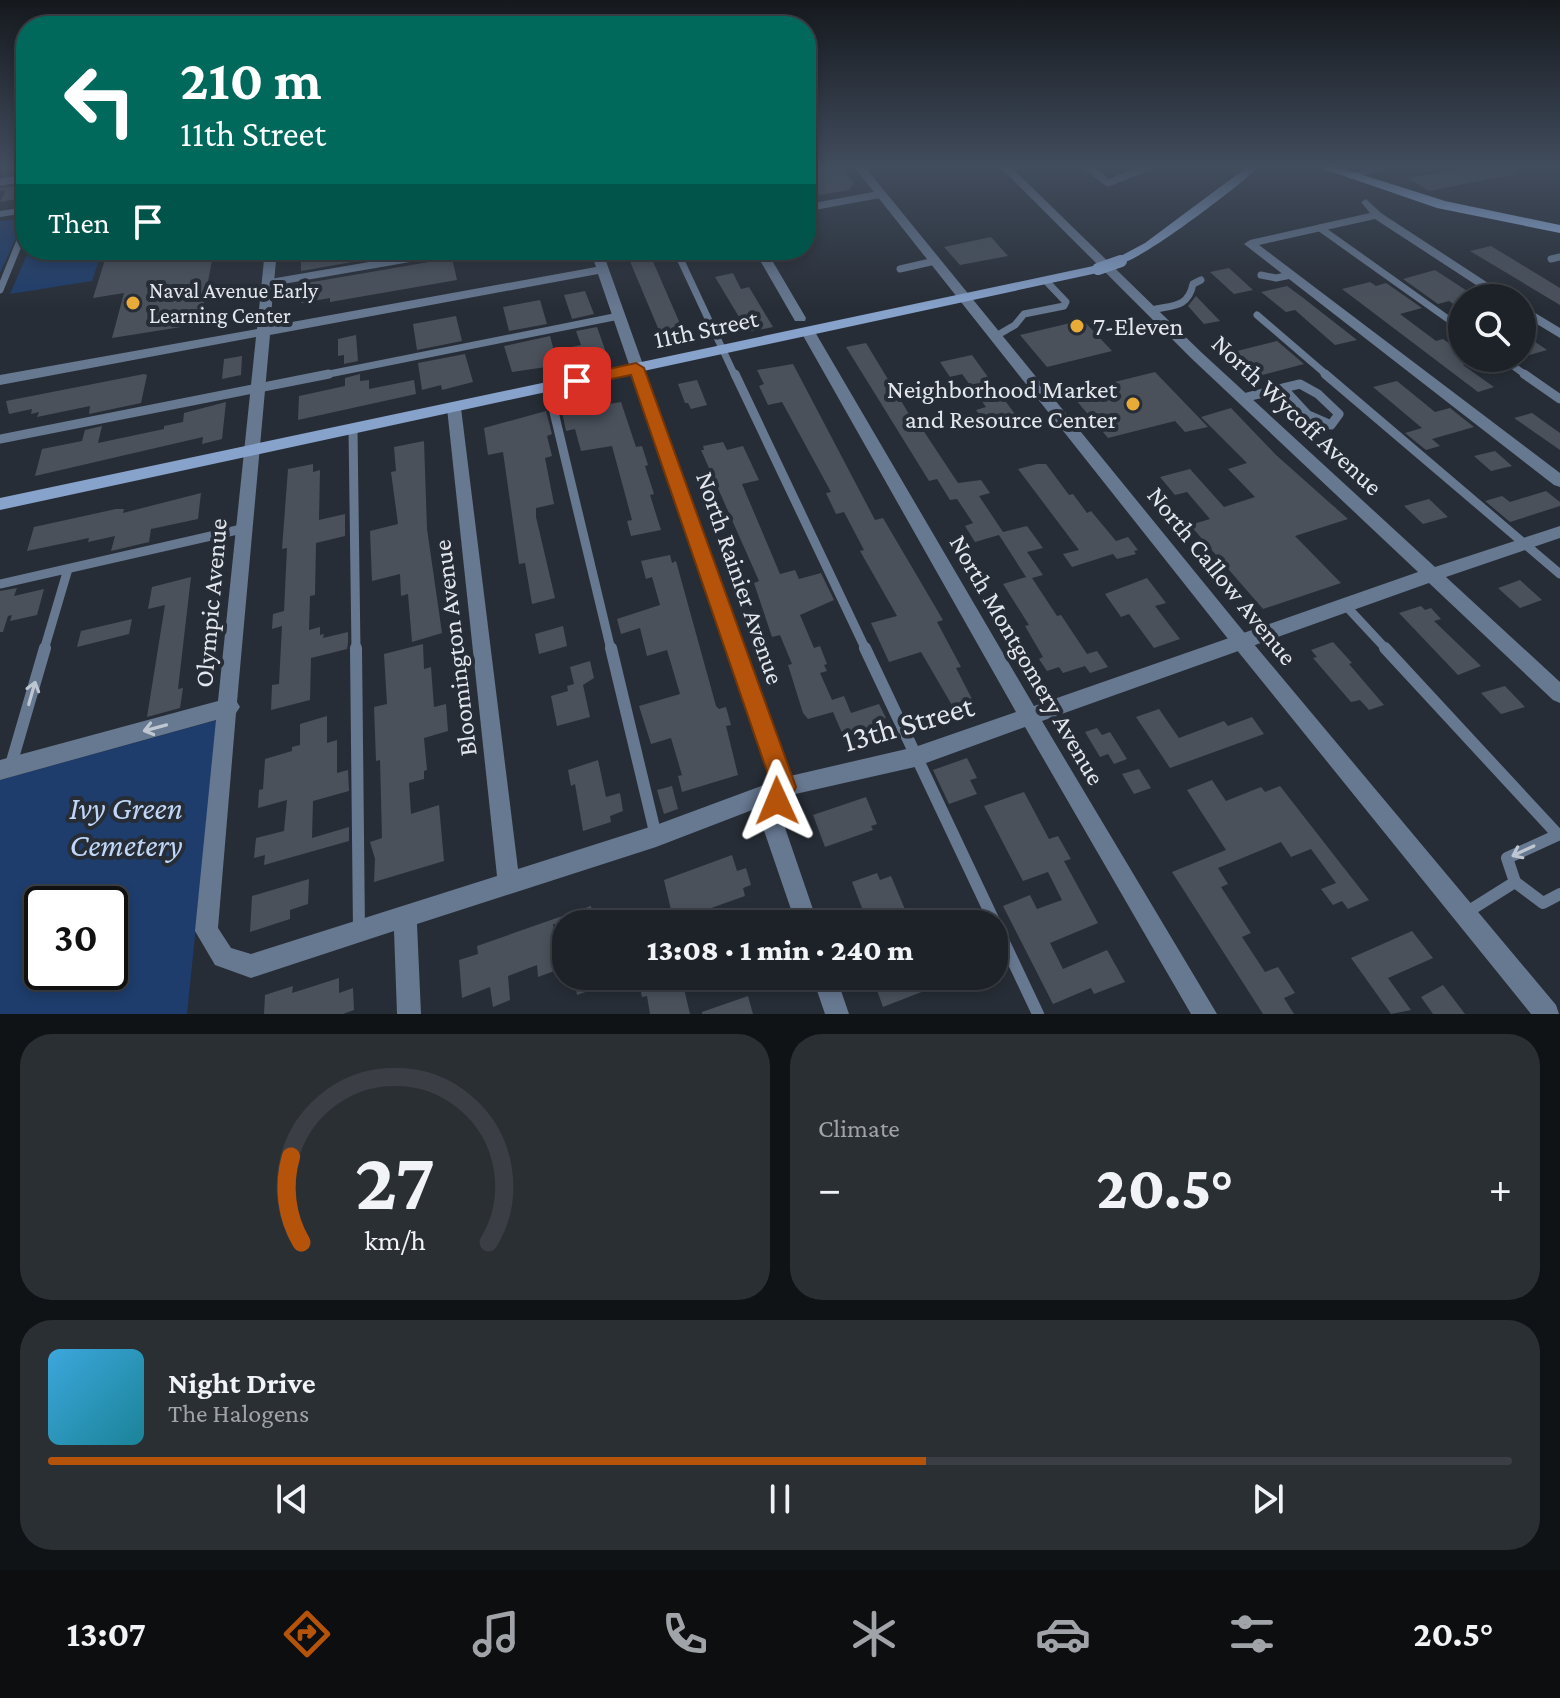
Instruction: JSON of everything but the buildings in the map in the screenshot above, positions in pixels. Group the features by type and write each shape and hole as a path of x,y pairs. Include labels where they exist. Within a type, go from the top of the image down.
{"main road":[{"name":"11th Street","path":"0,504 725,349 804,325 966,299 1098,269 1121,261 1149,245 1190,214"},
{"path":"1482,214 1560,229"}],"street":[{"name":"North Callow Avenue","path":"898,214 1242,643 1547,1014"},
{"name":"North Wycoff Avenue","path":"1053,214 1243,398 1560,694"},
{"path":"1483,284 1377,215 1250,244 1560,481"},
{"name":"Olympic Avenue","path":"223,957 206,931 230,707 270,260"},
{"name":"North Rainier Avenue","path":"600,260 784,787"},
{"name":"North Montgomery Avenue","path":"766,260 1205,1014"},
{"path":"0,380 603,269"},
{"path":"1536,318 1560,334"},
{"name":"Bloomington Avenue","path":"454,408 509,882"},
{"name":"13th Street","path":"223,957 251,966 656,836 784,787 915,757 1560,532"},
{"path":"5,769 230,707"},
{"path":"784,787 770,816 802,910"},
{"path":"405,916 409,1014"},
{"path":"829,990 837,1014"}],"lane":[{"path":"1320,228 1448,319"},
{"path":"0,290 16,251"},
{"path":"268,283 401,260"},
{"path":"681,260 1038,1014"},
{"path":"900,269 935,261"},
{"path":"1261,275 1276,278 1291,275"},
{"path":"1151,310 1185,302 1190,298 1193,284 1201,280"},
{"path":"996,336 1015,325 1024,314 1064,306 1066,302 1046,281"},
{"path":"1257,315 1560,574"},
{"path":"0,439 619,316"},
{"path":"1522,372 1560,399"},
{"path":"1243,398 1283,388 1300,384 1318,394 1339,414 1331,425 1308,415 1283,388"},
{"path":"548,387 656,836"},
{"path":"353,429 359,931"},
{"path":"0,584 246,528"},
{"path":"5,769 68,569"},
{"path":"1346,606 1559,835 1507,858 1515,882 1543,903 1560,894"},
{"path":"1464,914 1515,882"}],"green space":[{"path":"16,220 16,238 0,273 0,221"},
{"path":"25,260 99,260 92,281 10,294"},
{"name":"Ivy Green Cemetery","path":"217,720 187,1014 0,1014 0,780"}],"place":[{"name":"Naval Avenue Early Learning Center","path":"133,303"},
{"name":"7-Eleven","path":"1077,326"},
{"name":"Neighborhood Market and Resource Center","path":"1133,404"}],"route":[{"path":"577,381 636,368 784,787 777,801"}]}
